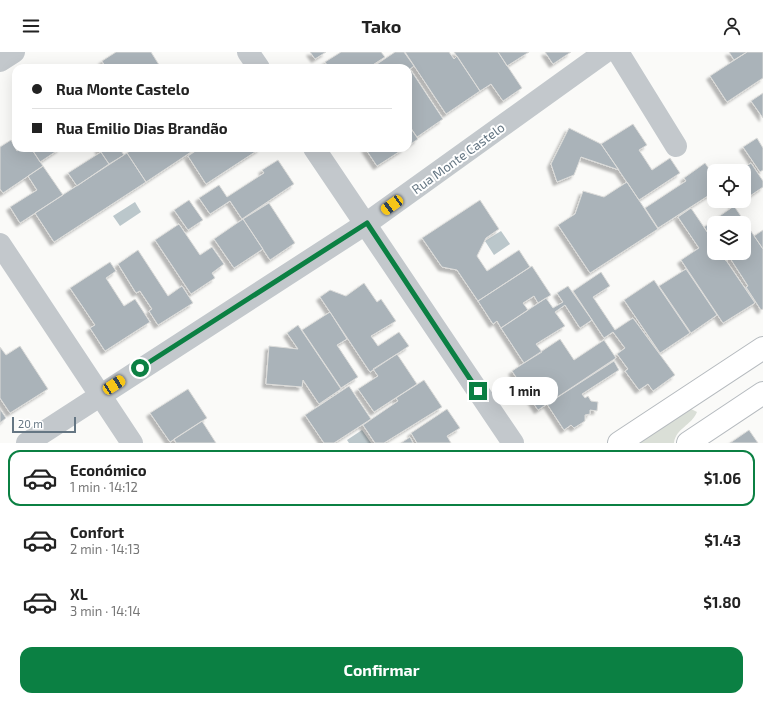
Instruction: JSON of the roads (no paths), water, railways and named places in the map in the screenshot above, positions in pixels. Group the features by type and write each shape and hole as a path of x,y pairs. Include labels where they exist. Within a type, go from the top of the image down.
{"main road":[{"path":"620,443 763,348"},
{"path":"688,443 763,393"}],"street":[{"path":"0,61 14,52"},
{"path":"248,52 256,64"},
{"name":"Rua Monte Castelo","path":"27,443 100,394 367,223 605,52"},
{"path":"618,52 676,146"},
{"path":"317,152 367,223 513,443"},
{"path":"0,244 132,443"}]}
